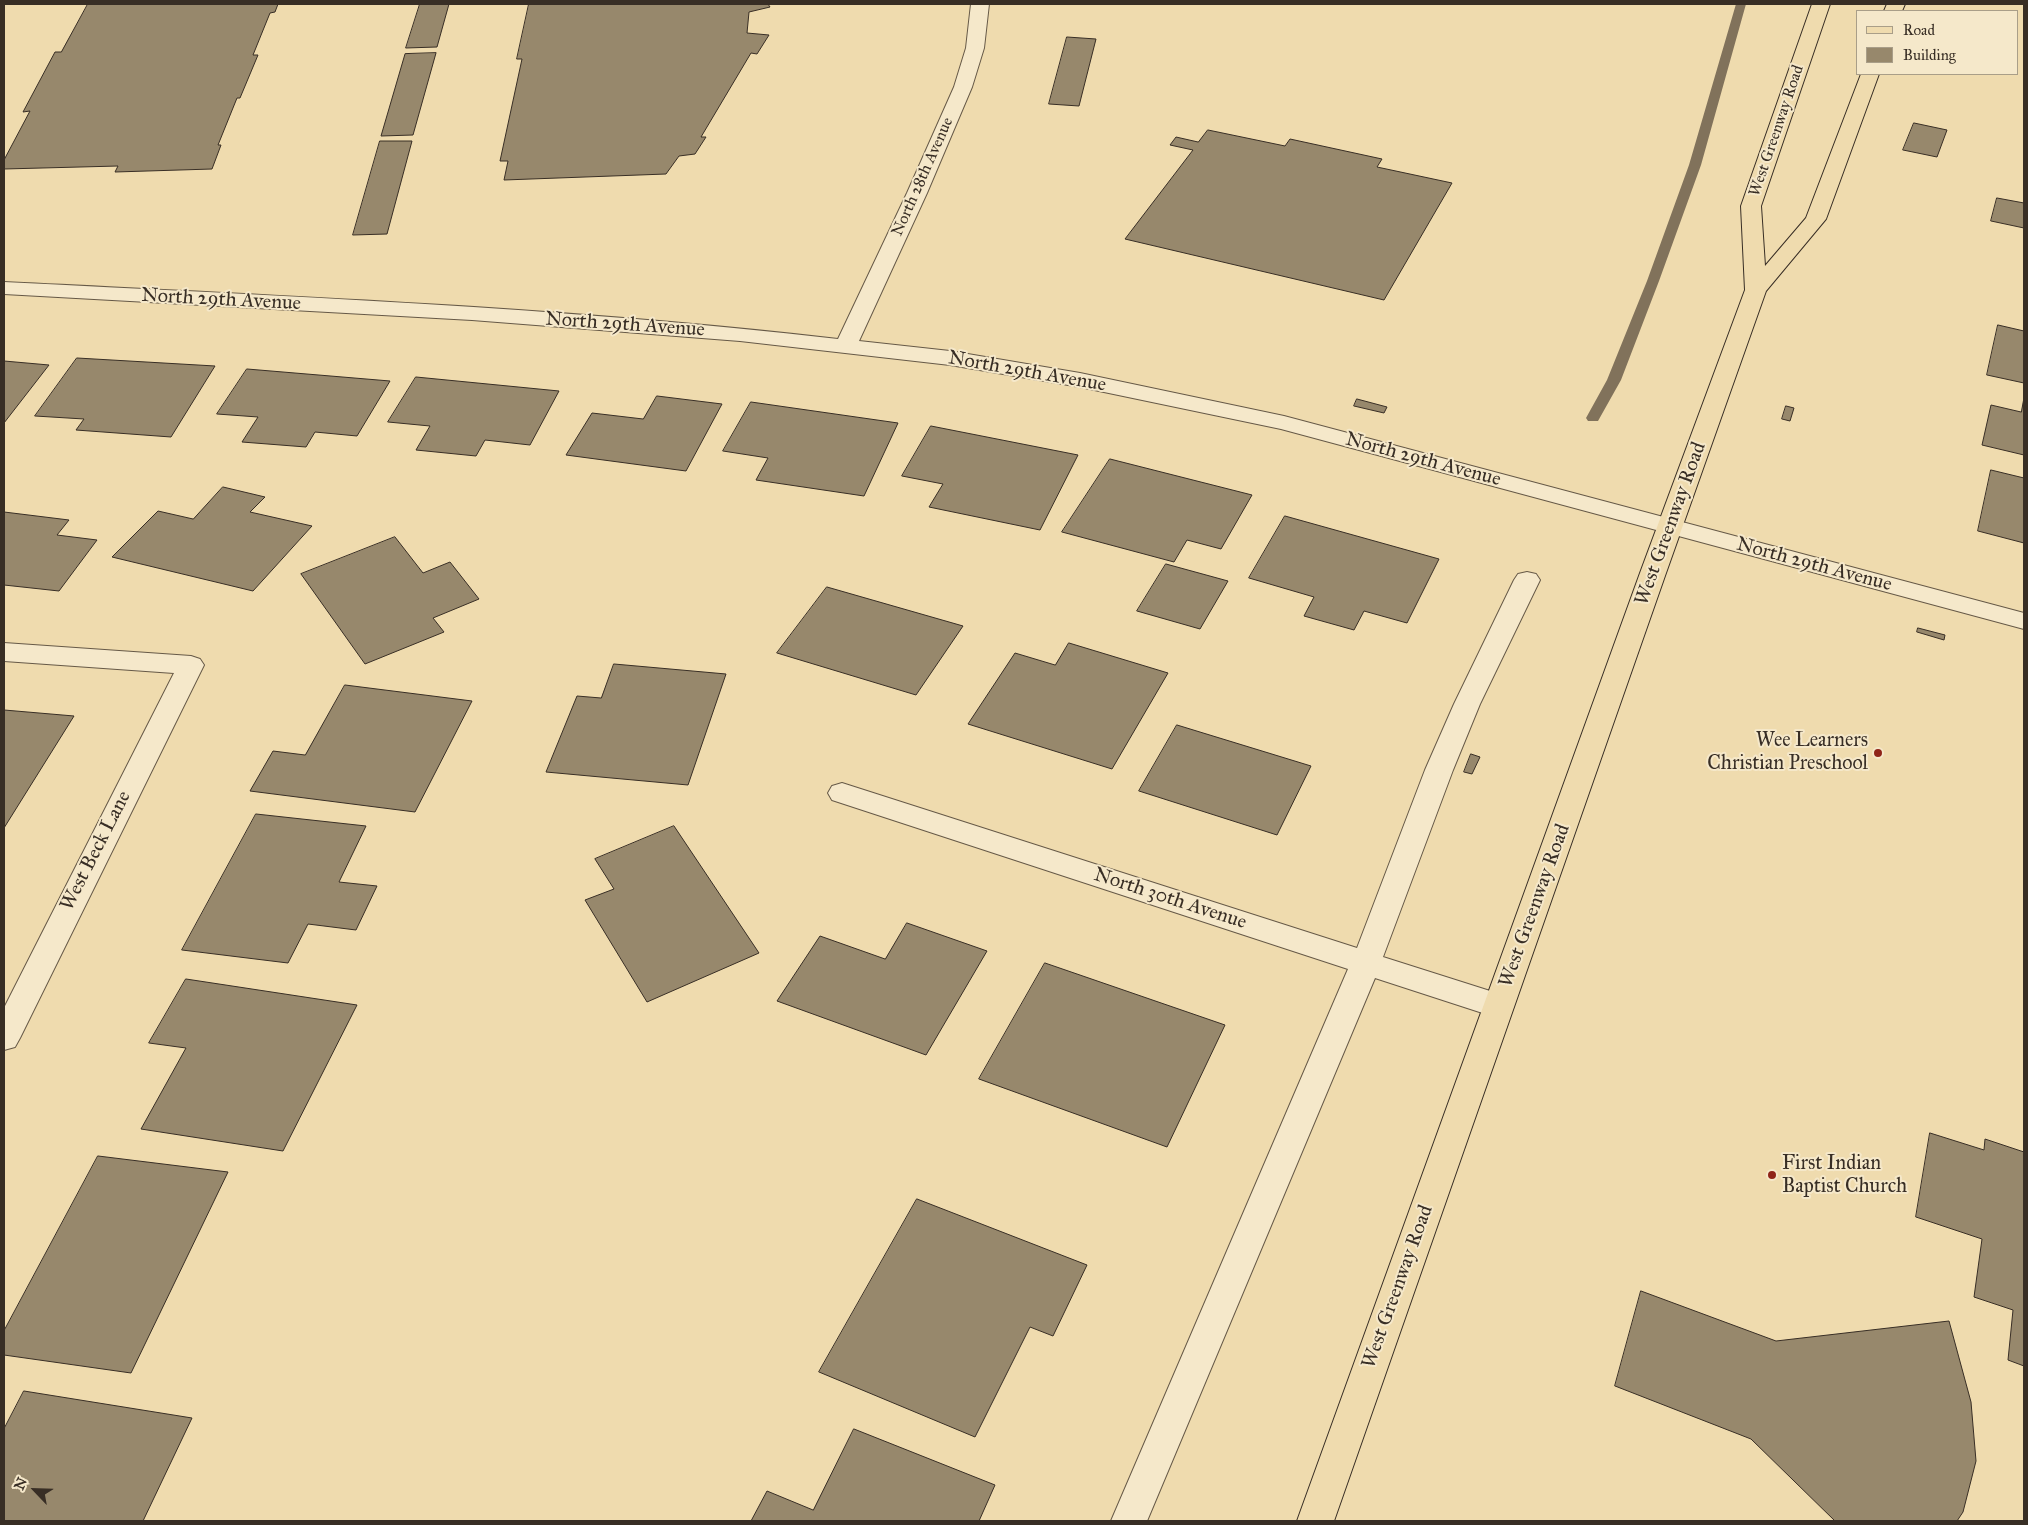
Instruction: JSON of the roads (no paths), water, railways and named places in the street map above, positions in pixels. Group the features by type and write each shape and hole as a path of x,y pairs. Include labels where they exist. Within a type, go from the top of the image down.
{"main road":[{"name":"West Greenway Road","path":"1756,290 1751,206 1822,4"},
{"name":"West Greenway Road","path":"1315,1521 1756,290 1816,219 1870,75"}],"street":[{"name":"North 28th Avenue","path":"846,345 917,193 963,88 975,48 980,4"},
{"name":"North 29th Avenue","path":"4,288 472,313 740,334 950,358 1080,380 1232,411 1342,438 2024,621"},
{"path":"1129,1521 1366,963 1439,770 1467,704 1527,580"},
{"name":"West Beck Lane","path":"4,652 191,665 4,1038"},
{"name":"North 30th Avenue","path":"842,793 1498,1006"}],"waterway":[{"path":"1593,418 1614,380 1653,281 1695,165 1741,4"}],"place":[{"name":"Wee Learners Christian Preschool","path":"1878,753"},
{"name":"First Indian Baptist Church","path":"1772,1175"}]}
